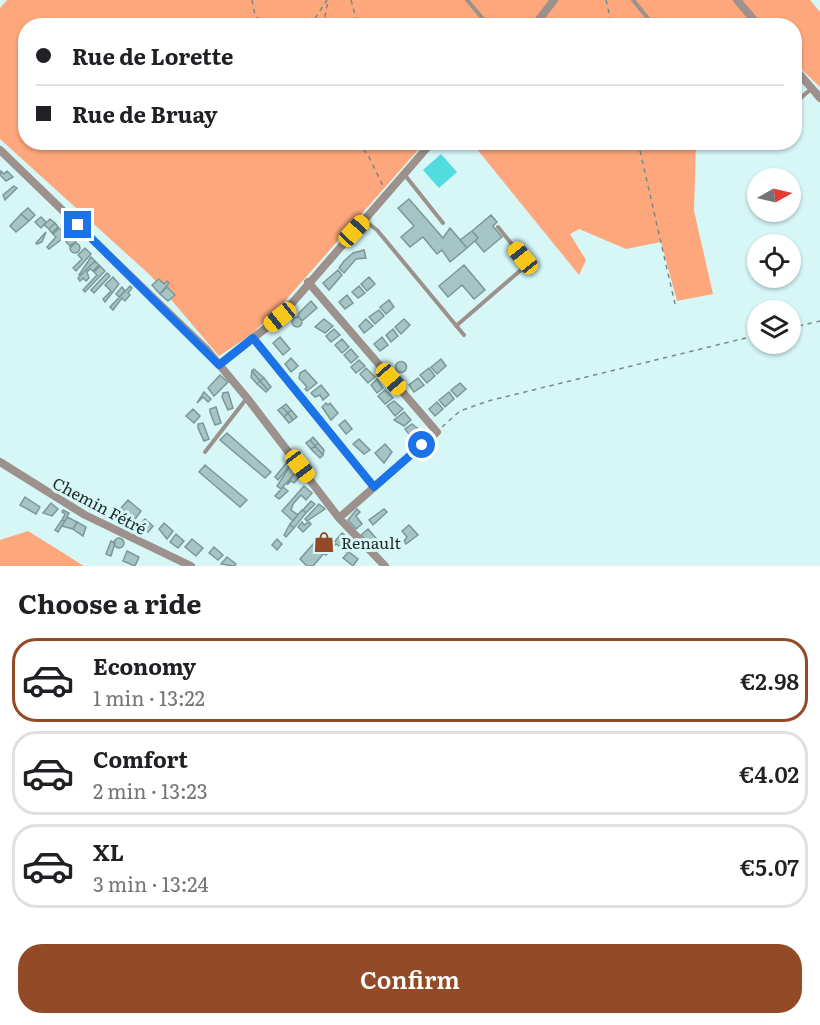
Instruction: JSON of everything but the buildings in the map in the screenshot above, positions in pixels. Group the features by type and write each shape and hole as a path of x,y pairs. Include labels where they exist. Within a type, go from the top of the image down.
{"street":[{"path":"540,18 554,0"},
{"path":"737,0 752,18"},
{"path":"802,77 820,98"},
{"path":"0,150 141,285 219,365 339,518 385,566"},
{"path":"219,365 280,317 308,282 425,150"},
{"path":"308,282 437,432 339,518"},
{"path":"253,338 374,487"},
{"name":"Chemin Fétré","path":"0,462 85,515 191,566"}],"lane":[{"path":"467,0 482,18"},
{"path":"633,0 648,18"},
{"path":"802,97 812,88"},
{"path":"405,174 443,223"},
{"path":"364,220 377,230 464,335"},
{"path":"456,326 521,270 523,258 498,227"},
{"path":"205,452 247,398"}],"path":[{"path":"252,0 258,18"},
{"path":"316,18 328,0"},
{"path":"325,18 328,0"},
{"path":"351,0 356,18"},
{"path":"606,0 610,18"},
{"path":"364,150 387,195"},
{"path":"641,150 675,303"},
{"path":"801,325 820,321"},
{"path":"437,432 459,411 488,401 747,338"}],"shaded area":[{"path":"7,0 810,0 820,12 820,87 802,70 802,18 18,18 18,150 418,150 284,302 252,334 219,356 151,276 0,139 0,8"},
{"path":"478,150 696,150 694,211 713,294 677,301 661,242 626,249 579,229 570,234 586,260 579,275"},
{"path":"28,531 84,566 0,566 0,540"}],"water":[{"path":"441,154 457,172 439,188 423,170"}],"place":[{"name":"Renault","path":"324,542"}],"route":[{"path":"78,225 207,350 219,365 253,338 374,487 422,445"}]}
